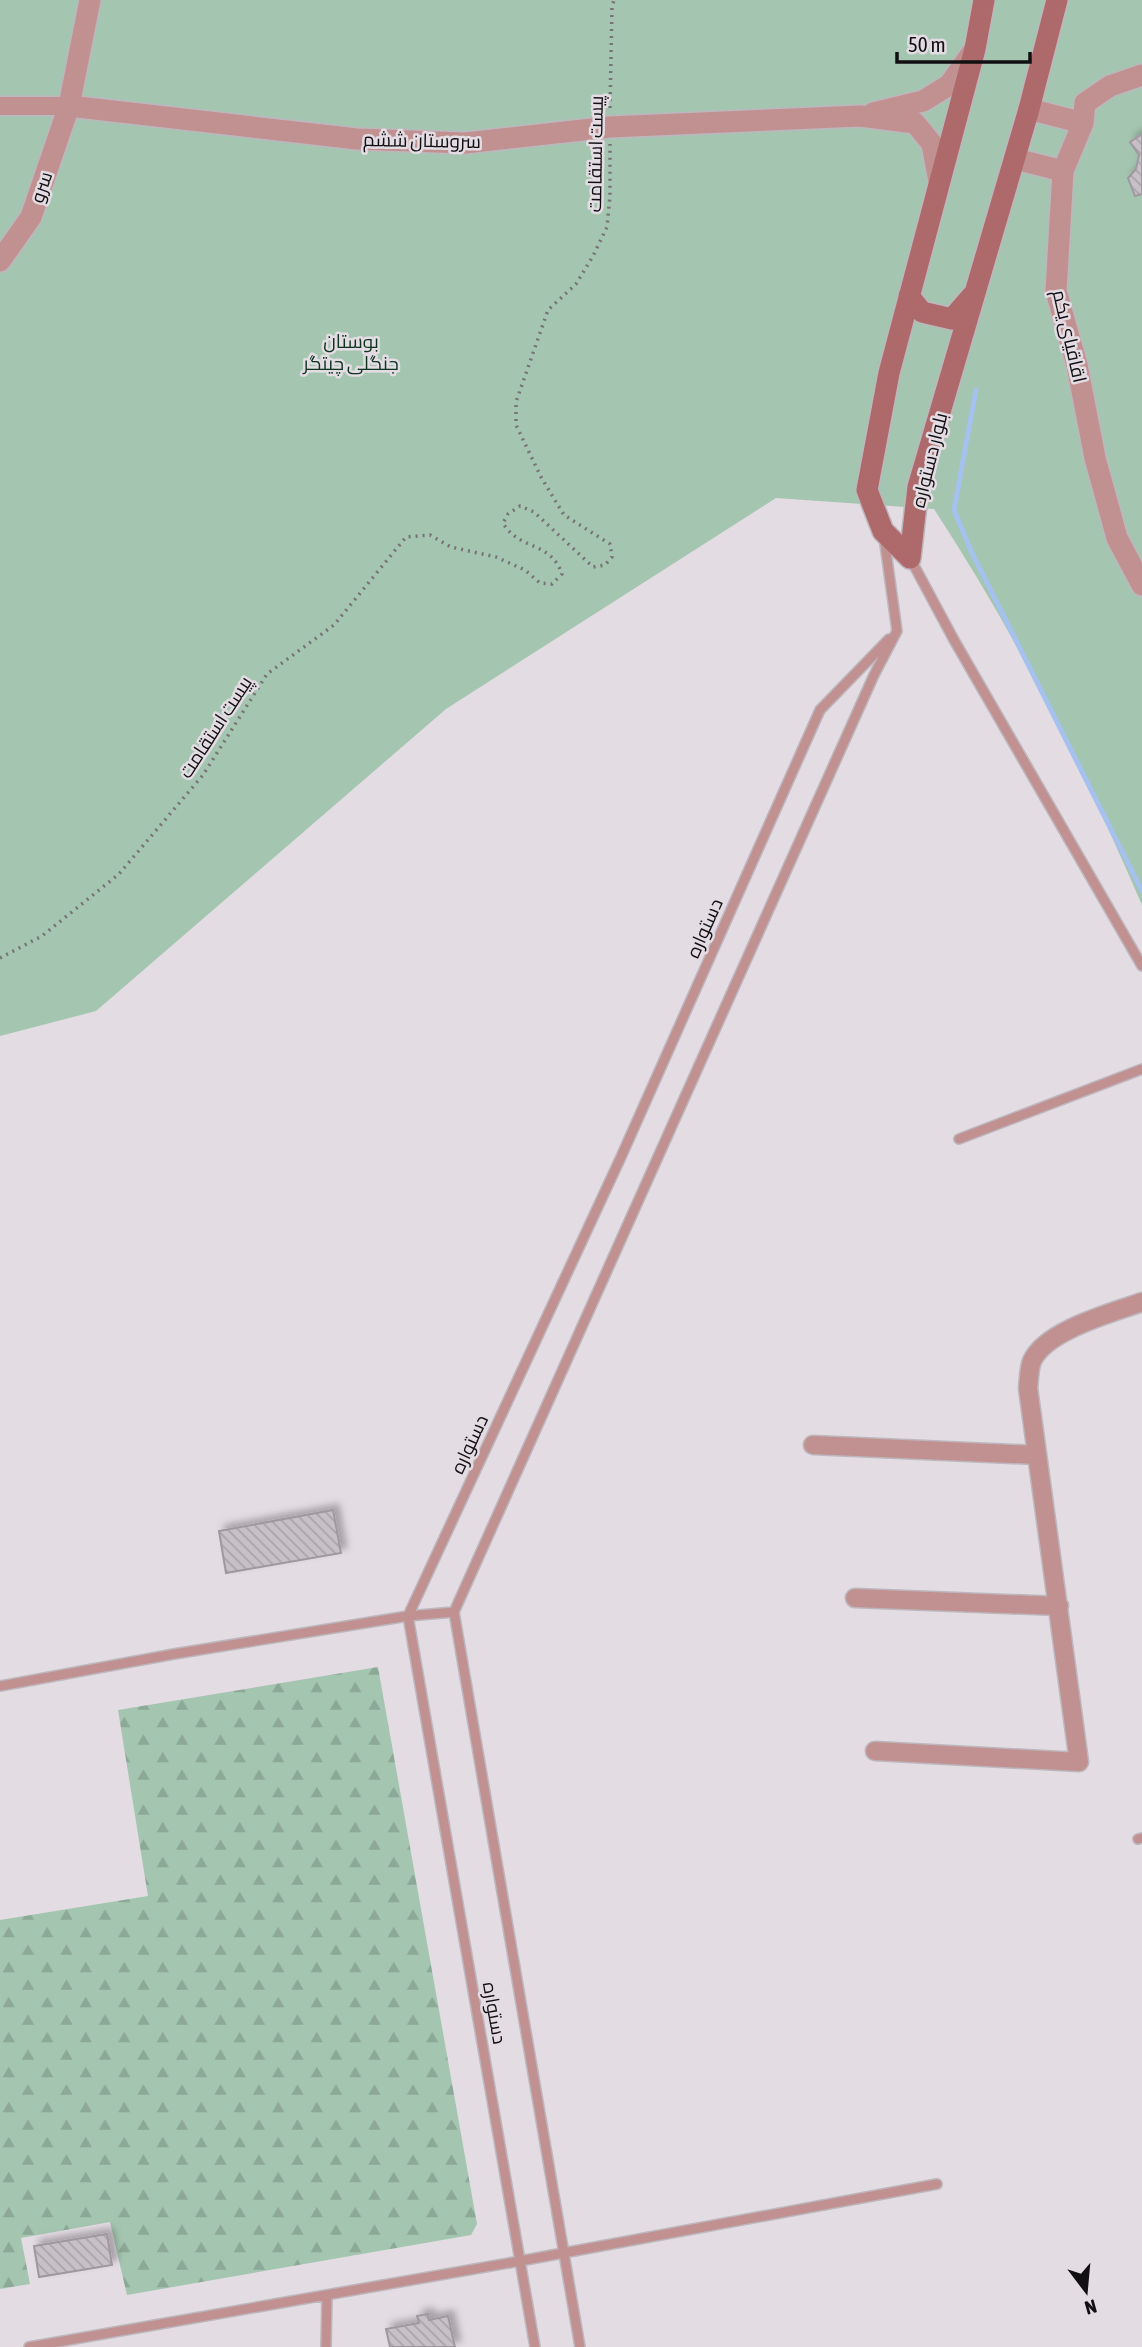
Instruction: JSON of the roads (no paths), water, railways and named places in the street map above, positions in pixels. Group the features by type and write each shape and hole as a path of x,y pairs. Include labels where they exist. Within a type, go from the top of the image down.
{"main road":[{"path":"910,558 883,531 867,490 889,373 985,3"},
{"name":"بلوار دستواره","path":"910,558 918,487 1029,109 1051,6"},
{"path":"909,296 922,312 952,319 976,292"}],"street":[{"name":"سرو","path":"0,261 31,217 69,106 90,0"},
{"path":"860,116 923,101 949,85 975,48"},
{"name":"اقاقیای یکم","path":"1142,75 1110,86 1085,103 1083,123 1063,171 1056,291 1077,365 1095,458 1118,538 1142,584"},
{"path":"0,106 69,106"},
{"name":"سروستان ششم","path":"69,106 371,140 465,143 610,127 860,116"},
{"path":"1029,109 1083,123"},
{"path":"860,116 915,123 932,145 939,181"},
{"path":"1015,159 1063,171"},
{"path":"875,1751 1079,1762 1028,1388 1032,1361 1048,1343 1076,1326 1142,1302"},
{"path":"813,1445 1036,1455"},
{"path":"855,1598 1059,1606"}],"lane":[{"path":"580,2347 454,1612 874,675 897,631 883,531"},
{"path":"910,558 960,652 1142,966"},
{"name":"دستواره","path":"535,2347 408,1616 621,1157 820,710 897,631"},
{"path":"959,1139 1142,1069"},
{"path":"0,1686 174,1654 408,1616 454,1612"},
{"path":"29,2347 520,2261 937,2184"},
{"path":"326,2347 327,2295"}],"waterway":[{"path":"976,390 954,510 971,551 1142,891"}],"park label":[{"name":"بوستان جنگلی چیتگر","path":"351,352"}]}
